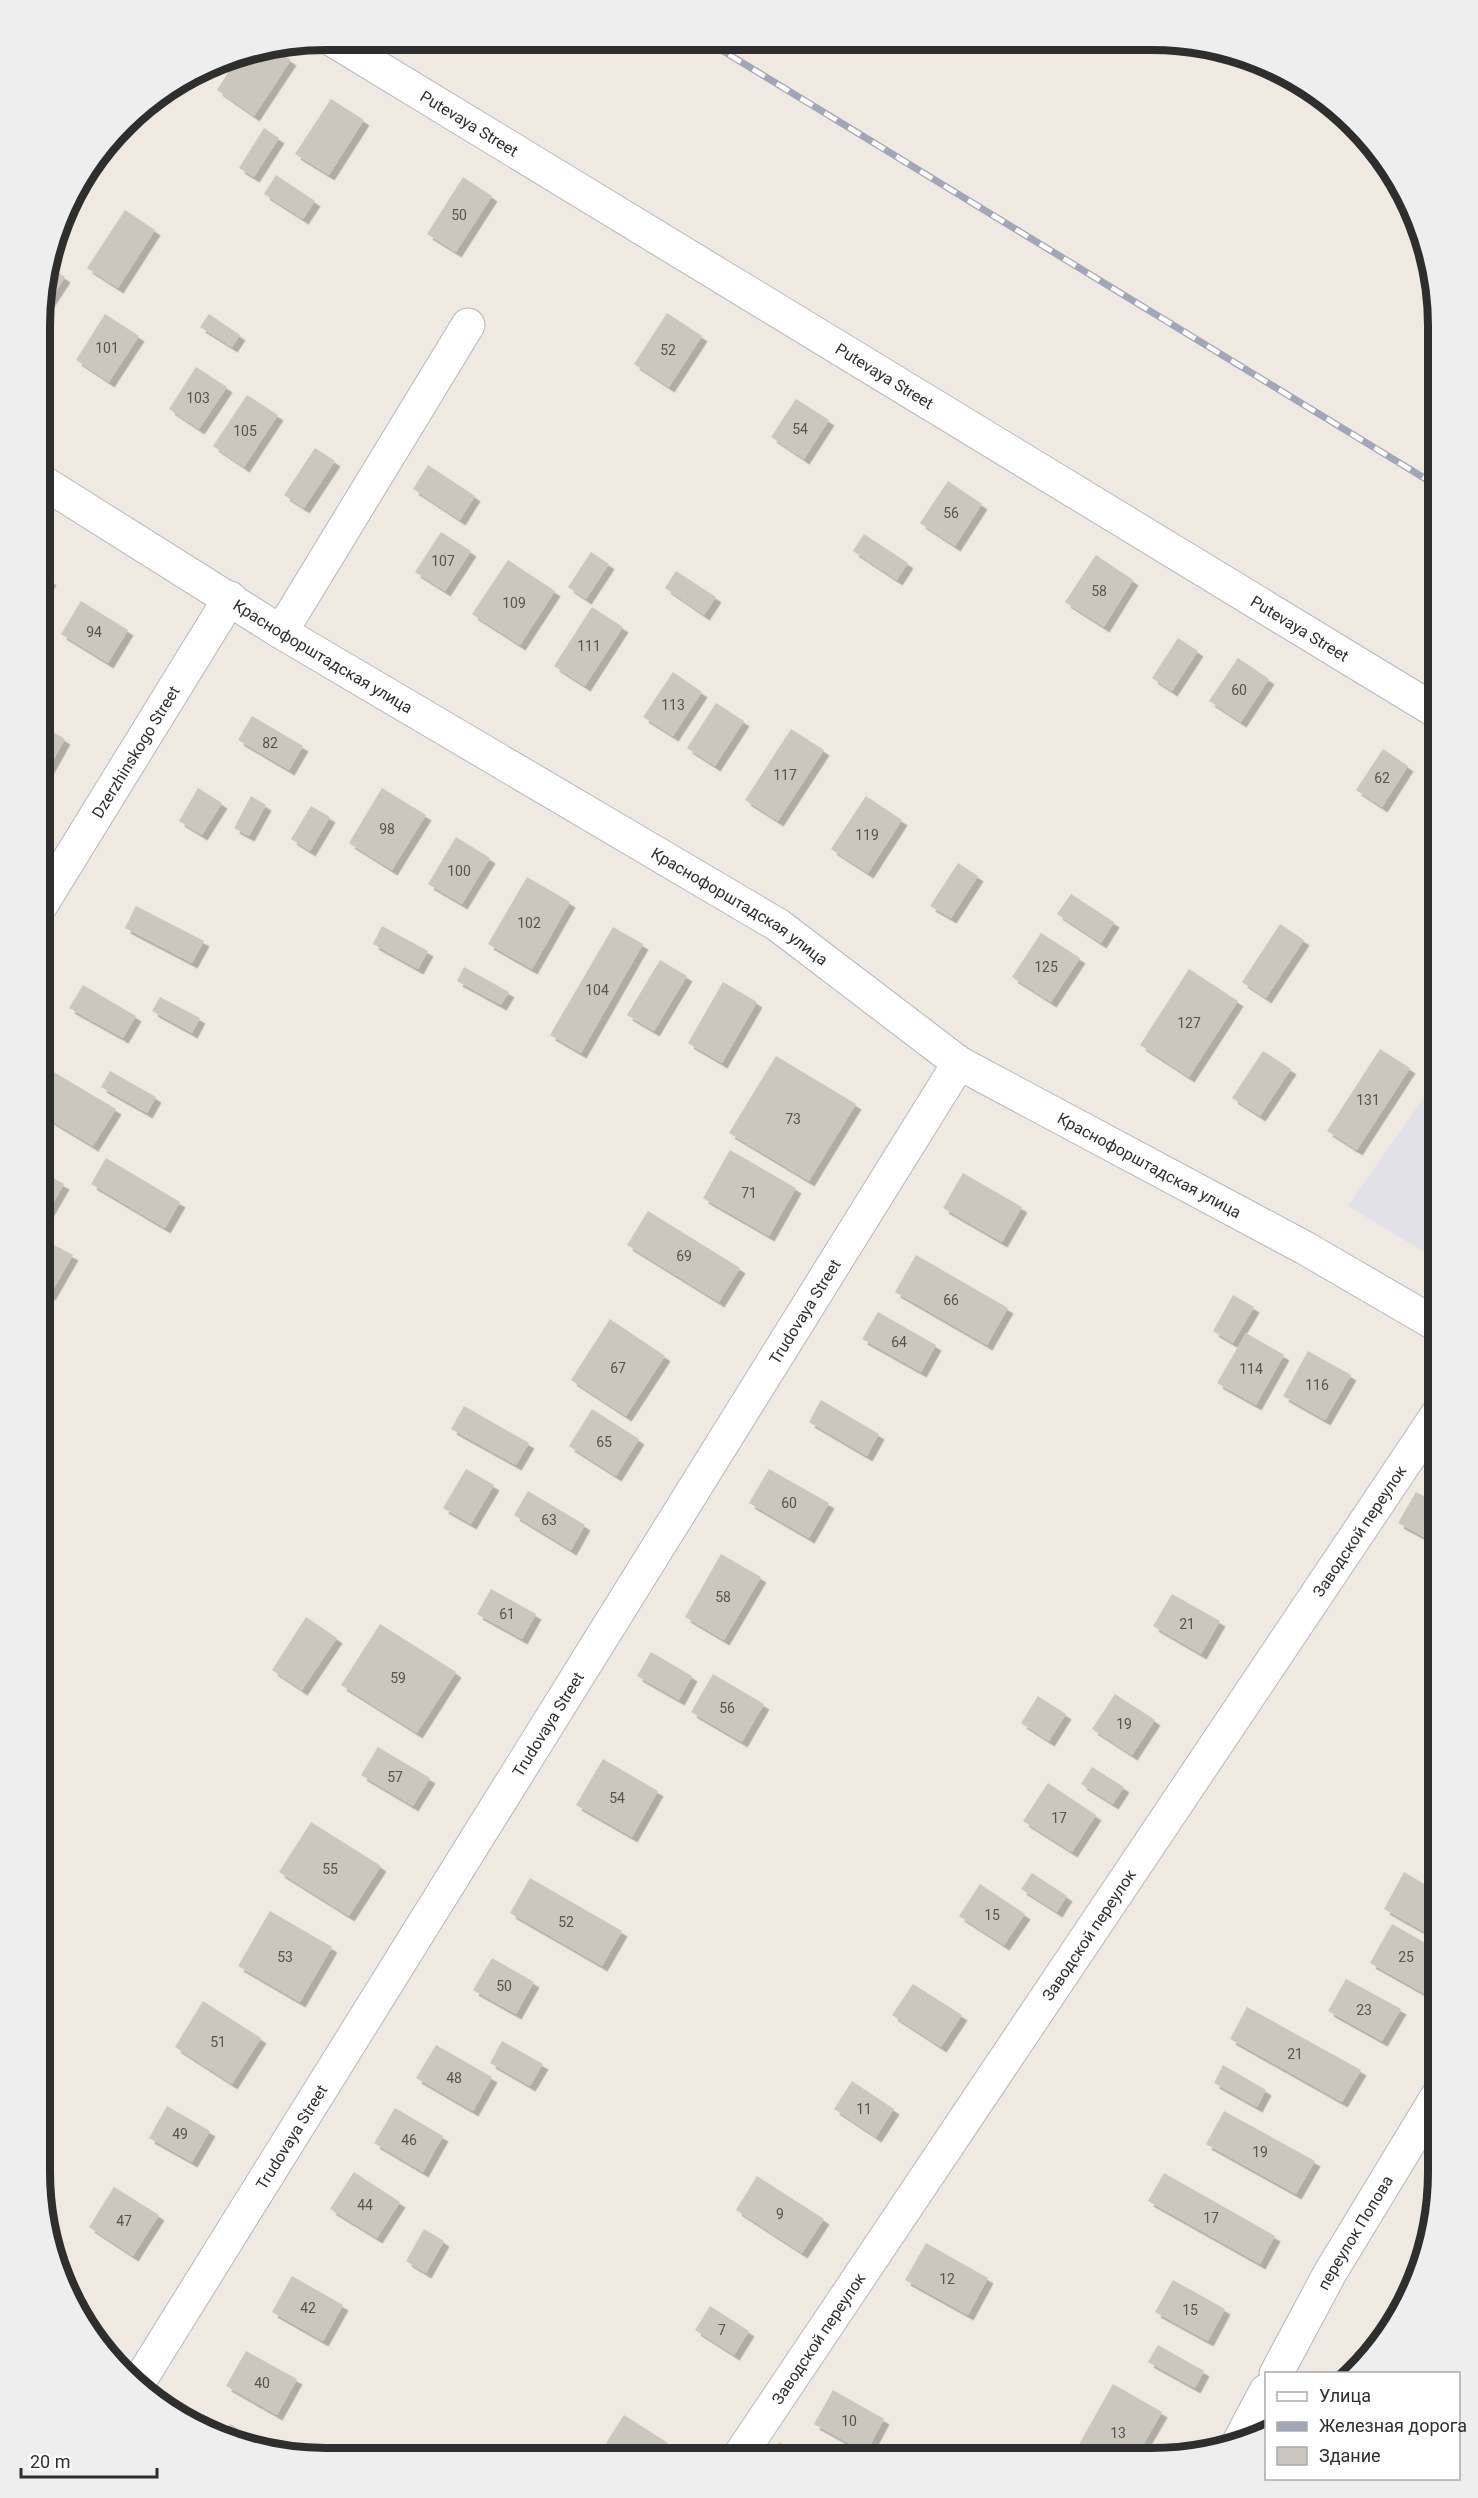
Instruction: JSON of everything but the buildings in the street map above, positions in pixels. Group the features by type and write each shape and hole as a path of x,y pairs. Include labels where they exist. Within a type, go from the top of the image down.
{"street":[{"name":"Putevaya Street","path":"349,50 1428,706"},
{"path":"281,632 468,325"},
{"name":"Краснофорштадская улица","path":"50,487 281,632 778,925 959,1063 1305,1248 1428,1320"},
{"name":"Dzerzhinskogo Street","path":"50,890 230,598"},
{"name":"Trudovaya Street","path":"141,2378 959,1063"},
{"name":"Заводской переулок","path":"745,2448 1428,1428"},
{"name":"переулок Попова","path":"1277,2372 1330,2273 1428,2111"},
{"path":"1244,2433 1265,2393"}],"shaded area":[{"path":"1428,1092 1428,1254 1348,1206"}],"railway":[{"path":"721,50 1428,480"}]}
